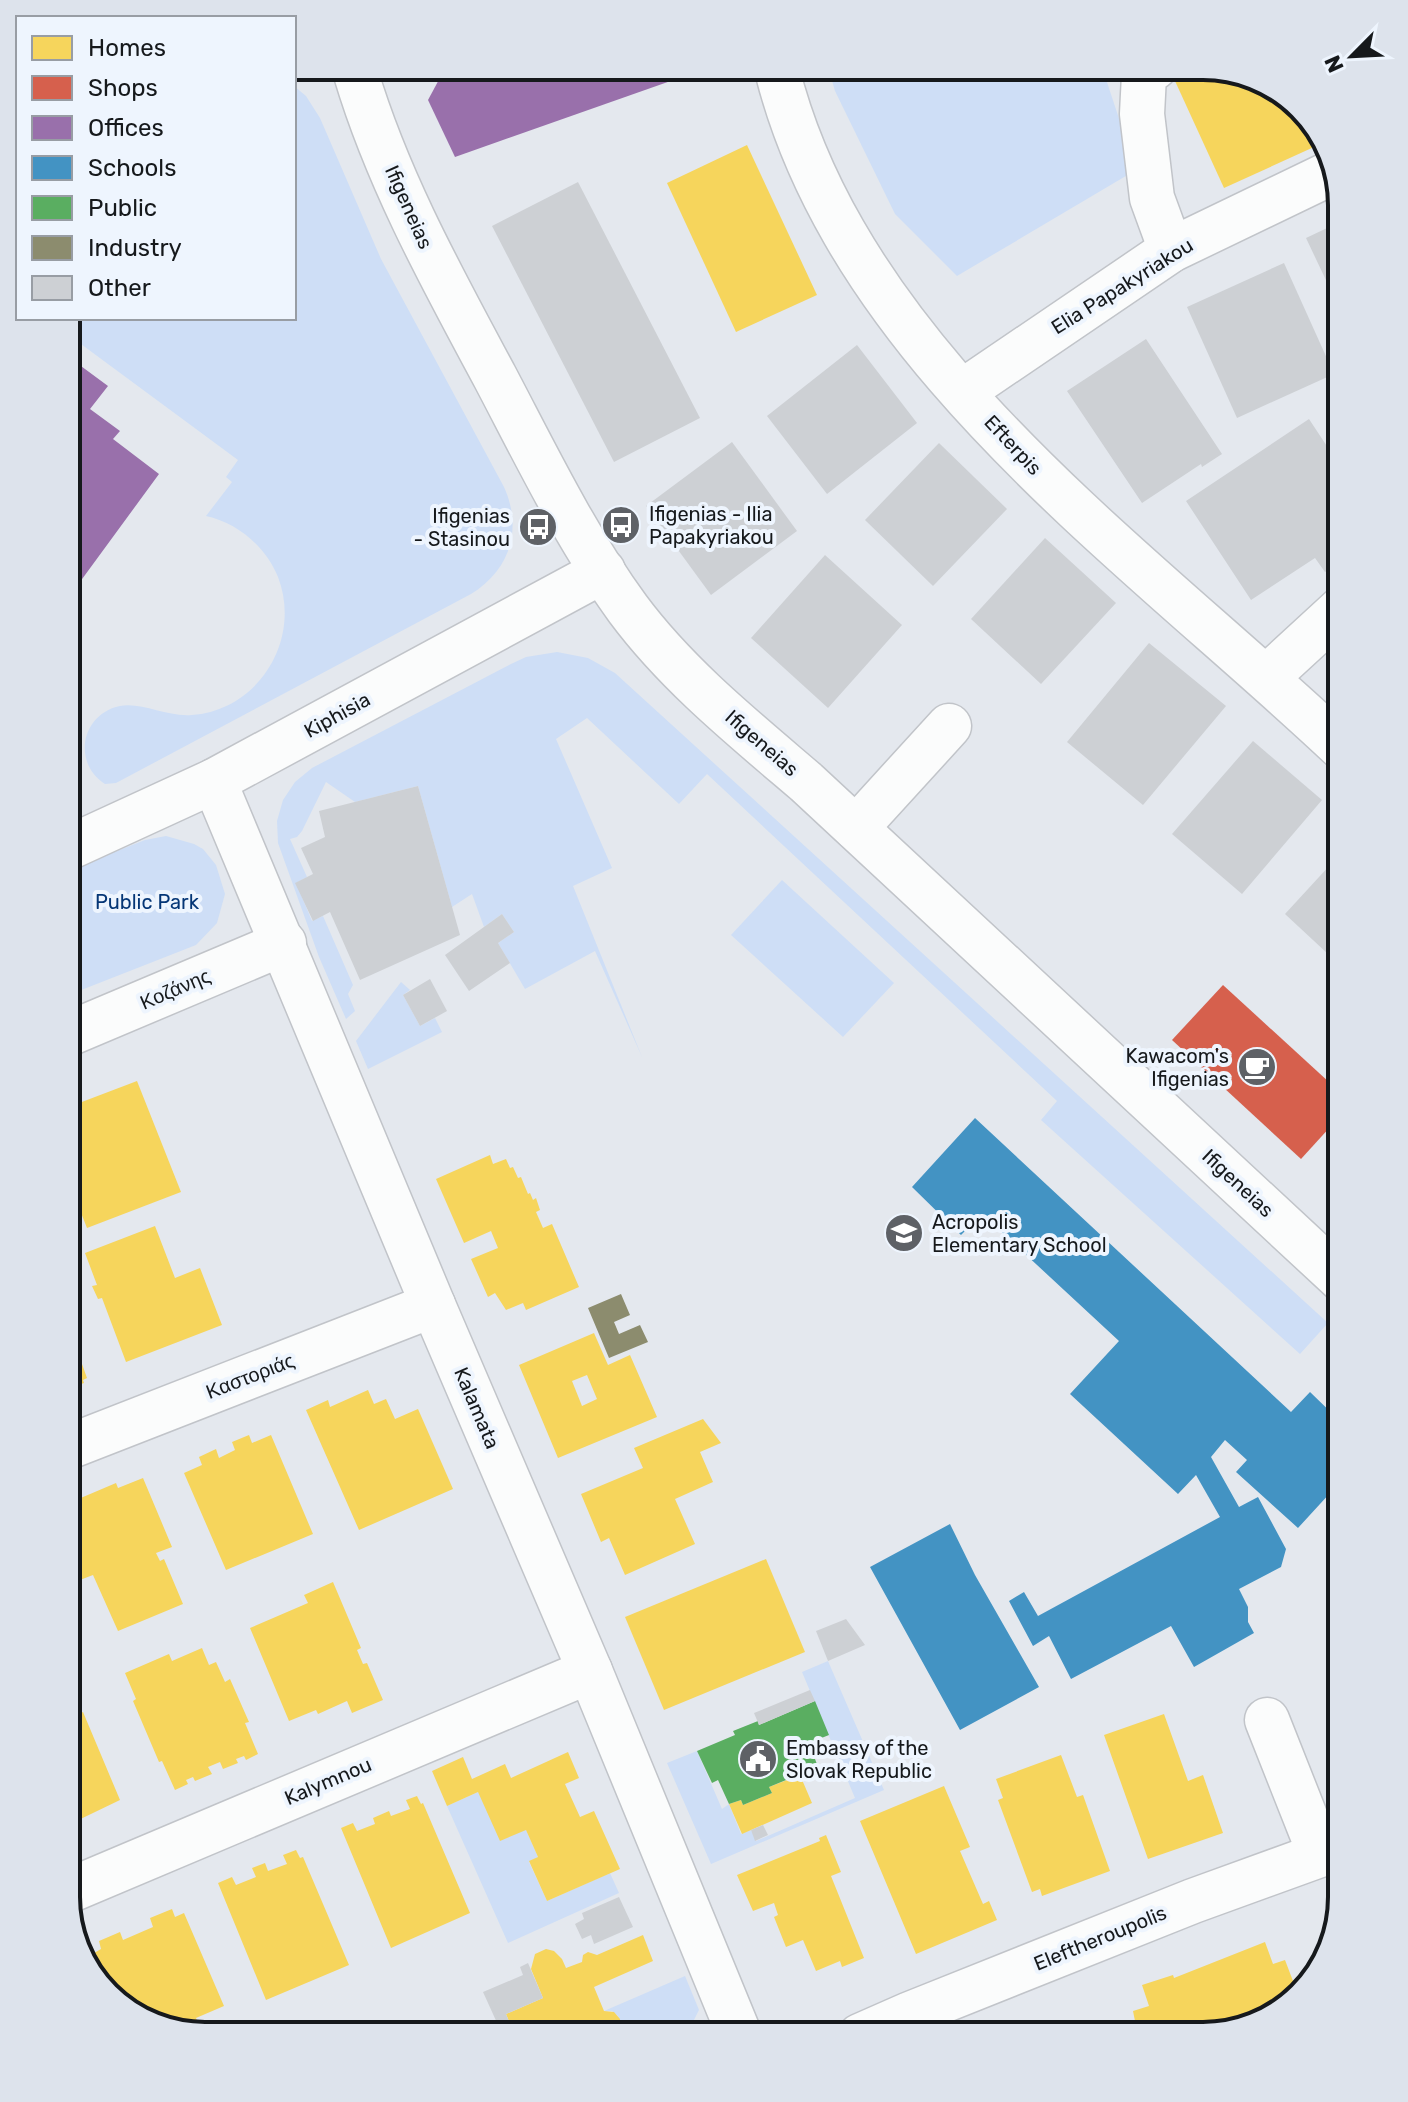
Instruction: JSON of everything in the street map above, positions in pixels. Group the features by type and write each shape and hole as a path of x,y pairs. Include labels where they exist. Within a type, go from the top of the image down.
{"street":[{"name":"Ifigeneias","path":"358,80 395,179 439,272 546,474 603,571 662,650 1328,1267"},
{"name":"Efterpis","path":"780,80 807,159 843,231 882,295 915,339 1062,496 1328,735"},
{"path":"1144,80 1142,114 1152,198 1171,250"},
{"name":"Elia Papakyriakou","path":"962,392 1171,250 1325,176"},
{"name":"Kiphisia","path":"80,843 214,781 603,571"},
{"path":"1267,677 1328,621"},
{"path":"856,828 949,726"},
{"name":"Kalamata","path":"214,781 590,1671 734,2022"},
{"name":"Κοζάνης","path":"80,1029 284,943"},
{"name":"Καστοριάς","path":"80,1443 433,1305"},
{"name":"Kalymnou","path":"80,1886 590,1671"},
{"path":"1267,1720 1328,1844"},
{"name":"Eleftheroupolis","path":"892,2022 1193,1901 1328,1851"}],"green space":[{"path":"832,80 1106,80 1136,170 957,276 895,214"},
{"path":"296,88 306,96 320,118 381,259 504,487 512,518 509,547 495,573 471,594 116,783 105,784 88,764 85,752 89,729 107,711 128,705 173,714 192,715 216,710 237,700 255,685 279,647 284,624 284,601 273,566 258,546 240,530 206,516 232,482 226,477 238,460 80,343 80,320 296,320"},
{"path":"557,652 588,658 615,673 1328,1323 1300,1354 1041,1120 1057,1101 707,774 679,804 587,718 556,739 612,868 573,886 642,1057 595,951 525,989 498,943 514,932 502,914 484,927 472,894 452,907 418,786 355,802 326,782 302,831 290,839 307,877 296,883 312,921 323,916 353,985 348,994 355,1011 346,1019 319,957 278,843 277,821 283,800 295,782 312,768 511,664 526,657"},
{"name":"Public Park","path":"166,836 203,849 216,865 225,894 217,923 196,945 80,991 80,866 145,840"},
{"path":"782,880 894,983 843,1037 731,935"},
{"path":"401,982 410,990 403,995 420,1026 435,1018 442,1032 368,1069 356,1041"},
{"path":"828,1661 884,1790 711,1864 667,1763 697,1751 722,1809 729,1804 741,1834 751,1830 756,1841 855,1798 802,1672"},
{"path":"478,1792 526,1830 538,1857 529,1862 547,1901 610,1873 619,1893 508,1943 447,1806"},
{"path":"685,1976 699,2010 693,2022 619,2022 612,2011 604,2011"}],"building: Homes":[{"path":"1175,81 1228,82 1266,97 1291,117 1314,147 1224,188"},
{"path":"747,145 817,295 736,332 667,183"},
{"path":"137,1081 181,1192 87,1228 80,1210 80,1103"},
{"path":"490,1155 493,1164 506,1159 518,1178 521,1177 528,1194 533,1200 536,1198 540,1210 536,1212 543,1228 552,1224 579,1287 526,1310 523,1303 506,1310 495,1293 488,1297 471,1259 498,1248 491,1231 464,1243 436,1179"},
{"path":"155,1226 175,1278 200,1268 222,1325 126,1362 102,1298 98,1299 92,1286 97,1285 85,1253"},
{"path":"594,1333 608,1365 630,1355 657,1417 558,1458 519,1365","holes":["587,1375 597,1399 582,1406 572,1381"]},
{"path":"82,1364 87,1378 83,1380 84,1383 80,1385"},
{"path":"368,1390 374,1404 386,1399 395,1419 418,1409 453,1489 359,1530 306,1410 328,1400 330,1407"},
{"path":"703,1419 721,1443 700,1452 713,1482 675,1499 695,1544 625,1575 609,1538 601,1542 581,1494 643,1468 634,1448"},
{"path":"249,1435 252,1443 271,1435 313,1534 226,1570 184,1473 202,1465 199,1457 216,1449 219,1458 235,1450 232,1442"},
{"path":"143,1478 172,1547 156,1553 160,1561 164,1559 183,1604 118,1631 93,1575 80,1580 80,1498 116,1483 118,1488"},
{"path":"766,1559 805,1652 664,1710 625,1617"},
{"path":"333,1582 361,1648 357,1650 363,1664 367,1663 383,1700 352,1713 347,1701 318,1714 316,1710 289,1721 250,1628 308,1603 304,1595"},
{"path":"202,1648 209,1665 216,1662 225,1682 230,1679 249,1722 245,1723 258,1754 246,1760 244,1756 236,1759 238,1763 223,1769 220,1762 208,1767 212,1774 195,1781 193,1777 186,1780 188,1784 175,1790 162,1761 159,1762 133,1701 136,1699 125,1673 169,1654 172,1661"},
{"path":"83,1712 120,1800 80,1819 80,1713"},
{"path":"1164,1714 1188,1781 1203,1775 1223,1833 1148,1859 1104,1735"},
{"path":"568,1752 579,1778 565,1784 580,1817 594,1811 620,1869 547,1901 529,1861 538,1857 526,1830 500,1841 478,1792 447,1806 432,1771 463,1757 472,1779 505,1764 511,1778"},
{"path":"1061,1755 1077,1797 1083,1795 1110,1871 1042,1896 1040,1889 1032,1892 998,1800 1003,1798 996,1779"},
{"path":"800,1775 812,1803 742,1834 729,1804 741,1800 743,1805 772,1793 769,1787"},
{"path":"944,1786 970,1847 960,1851 983,1904 989,1901 997,1920 916,1954 860,1821"},
{"path":"417,1796 423,1803 470,1913 391,1948 341,1828 353,1823 357,1831 375,1824 373,1818 389,1811 391,1816 410,1809 406,1800"},
{"path":"826,1835 841,1872 831,1876 864,1958 842,1967 840,1961 816,1971 803,1940 786,1947 774,1917 778,1915 774,1903 753,1911 737,1875 820,1841 819,1838"},
{"path":"296,1850 300,1858 303,1857 349,1965 266,2000 218,1883 232,1877 236,1885 256,1877 252,1868 265,1863 268,1871 287,1864 283,1855"},
{"path":"172,1909 175,1917 184,1913 224,2006 196,2018 198,2022 172,2018 142,2005 106,1973 94,1953 101,1949 99,1941 120,1932 123,1940 153,1927 150,1918"},
{"path":"643,1935 653,1961 594,1987 604,2011 614,2012 620,2022 509,2022 506,2014 543,1998 531,1969 535,1954 546,1949 554,1951 566,1968 582,1962 583,1955 588,1952 597,1955"},
{"path":"1265,1942 1273,1964 1285,1960 1293,1981 1295,1980 1266,2005 1236,2018 1203,2022 1135,2022 1133,2011 1149,2006 1142,1985 1173,1975 1174,1978"}],"building: Shops":[{"name":"Kawacom's Ifigenias","path":"1223,985 1328,1081 1328,1129 1301,1159 1172,1040"}],"building: Offices":[{"path":"439,80 673,80 455,157 428,100"},
{"path":"80,365 108,386 90,409 120,431 113,439 159,474 80,582"}],"building: Schools":[{"path":"975,1118 1291,1412 1310,1392 1328,1409 1328,1495 1298,1528 1236,1472 1247,1460 1225,1440 1211,1457 1239,1507 1258,1497 1286,1549 1281,1567 1239,1589 1248,1607 1248,1622 1254,1633 1194,1667 1171,1626 1071,1679 1049,1636 1033,1646 1009,1601 1024,1592 1038,1616 1220,1517 1196,1475 1178,1494 1070,1394 1119,1341 982,1214 961,1235 912,1187"},
{"path":"950,1524 975,1575 1039,1687 960,1730 870,1567"}],"building: Public":[{"name":"Embassy of the Slovak Republic","path":"815,1701 829,1735 809,1743 818,1767 769,1787 772,1793 743,1805 741,1800 729,1804 718,1780 712,1783 697,1751 735,1735 733,1731 758,1721 759,1725"}],"building: Industry":[{"path":"621,1294 630,1315 614,1322 619,1334 640,1325 648,1342 609,1358 588,1308"}],"building: Other":[{"path":"578,182 700,418 614,462 492,226"},
{"path":"1328,228 1328,284 1306,238"},
{"path":"1284,263 1328,361 1328,377 1237,418 1187,307"},
{"path":"1146,339 1222,454 1202,467 1201,464 1142,503 1067,391"},
{"path":"857,345 917,423 827,494 767,416"},
{"path":"1309,419 1328,448 1328,570 1325,572 1315,558 1251,600 1186,501"},
{"path":"732,442 797,531 711,595 646,506"},
{"path":"939,443 1007,509 933,586 865,520"},
{"path":"1045,538 1116,603 1041,684 971,619"},
{"path":"825,555 902,625 828,708 751,638"},
{"path":"1149,643 1226,706 1143,805 1067,742"},
{"path":"1253,741 1322,800 1242,894 1172,834"},
{"path":"418,786 460,935 360,980 330,912 313,921 295,883 313,874 301,848 325,837 319,811"},
{"path":"1328,867 1328,954 1285,914"},
{"path":"502,914 514,932 498,943 510,963 469,991 445,955"},
{"path":"430,979 447,1011 420,1026 403,995"},
{"path":"846,1619 865,1645 828,1661 816,1631"},
{"path":"810,1690 815,1701 759,1725 754,1713"},
{"path":"763,1825 768,1835 755,1841 751,1830"},
{"path":"619,1897 633,1927 594,1944 591,1935 582,1939 575,1924 584,1919 582,1913"},
{"path":"528,1963 543,1998 506,2014 509,2022 497,2022 483,1992 523,1975 520,1967"}],"place":[{"name":"Ifigenias - Ilia Papakyriakou","path":"621,525"},
{"name":"Ifigenias - Stasinou","path":"538,527"},
{"name":"Kawacom's Ifigenias","path":"1257,1067"},
{"name":"Acropolis Elementary School","path":"904,1233"},
{"name":"Embassy of the Slovak Republic","path":"758,1759"}]}
